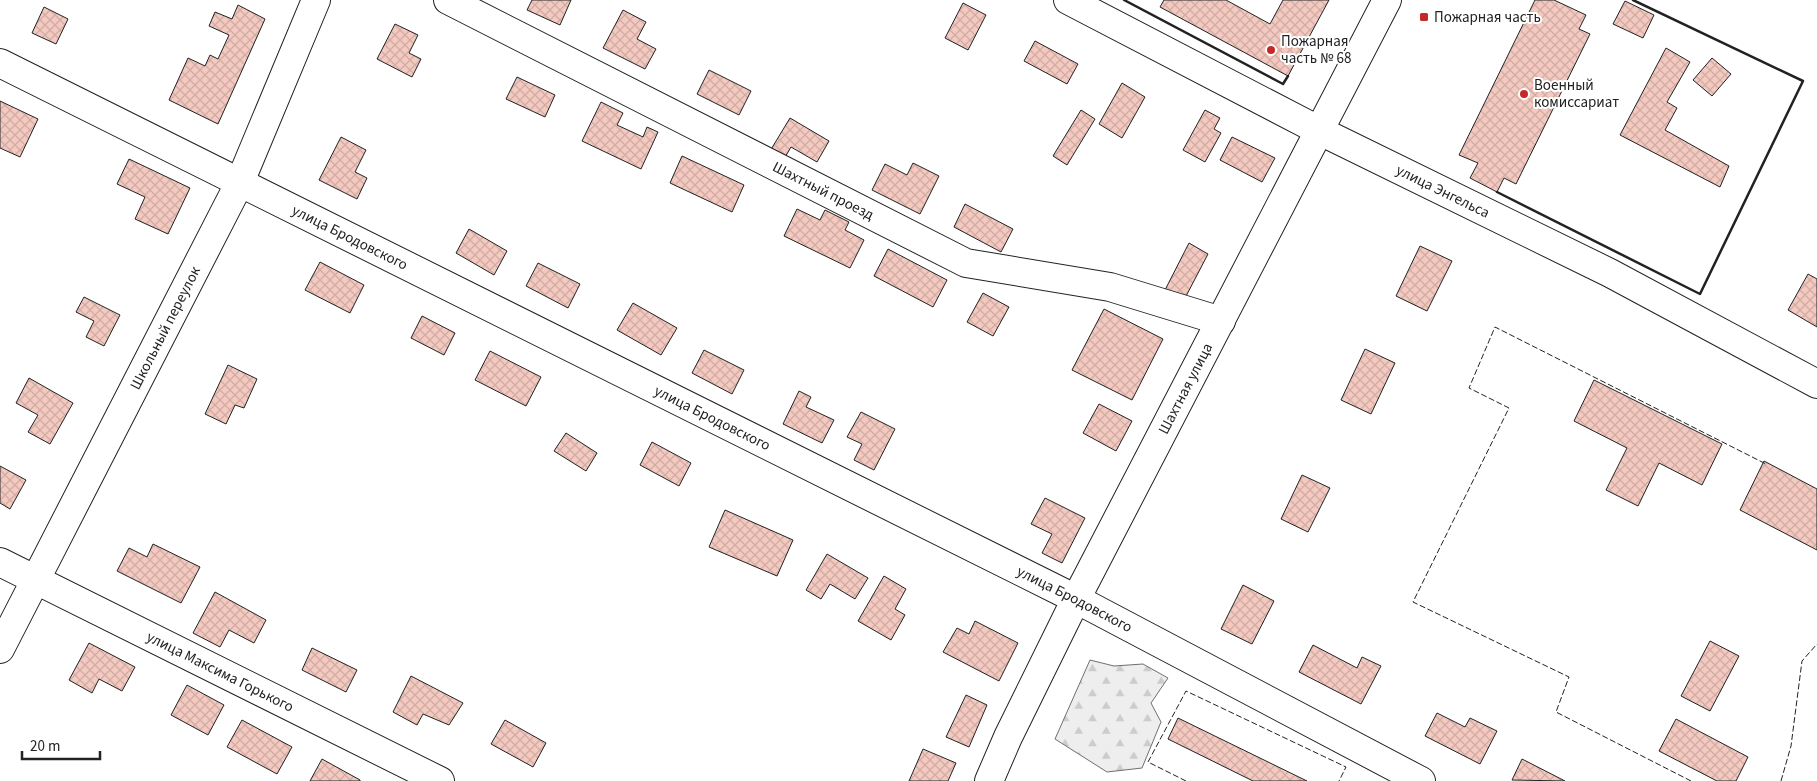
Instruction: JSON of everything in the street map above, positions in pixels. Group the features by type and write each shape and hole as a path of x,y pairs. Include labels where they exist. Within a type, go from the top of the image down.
{"street":[{"name":"Школьный переулок","path":"0,649 33,580 240,182 316,0"},
{"name":"Шахтный проезд","path":"448,0 966,263 1110,287 1221,321"},
{"name":"улица Энгельса","path":"1068,0 1320,130 1610,273 1817,384"},
{"name":"Шахтная улица","path":"989,781 1008,737 1076,599 1387,0"},
{"name":"улица Бродовского","path":"0,63 1076,599 1421,781"},
{"name":"улица Максима Горького","path":"0,562 440,781"}],"green space":[{"path":"1090,660 1114,666 1143,664 1168,678 1151,703 1161,722 1142,768 1107,772 1055,739"}],"building":[{"path":"532,0 571,0 560,25 527,10"},
{"name":"Пожарная часть № 68","path":"1164,0 1226,0 1270,24 1283,0 1329,0 1288,76 1160,7"},
{"name":"Военный комиссариат","path":"1535,0 1554,0 1586,15 1579,29 1590,34 1516,184 1504,178 1497,192 1470,178 1478,163 1459,155"},
{"path":"1625,1 1654,15 1643,38 1613,24"},
{"path":"963,3 986,15 968,50 945,38"},
{"path":"238,5 265,19 218,124 169,100 188,58 205,66 210,55 218,59 229,35 209,26 215,12 232,19"},
{"path":"44,7 68,19 56,44 32,33"},
{"path":"623,10 646,22 637,39 656,49 645,69 603,48"},
{"path":"395,24 418,35 409,53 421,59 412,77 377,59"},
{"path":"1035,41 1078,64 1067,84 1024,61"},
{"path":"1666,48 1690,62 1667,102 1677,108 1665,130 1729,166 1720,187 1620,135"},
{"path":"1712,58 1731,74 1712,96 1693,80"},
{"path":"709,70 751,91 739,115 697,94"},
{"path":"517,77 555,95 545,117 506,99"},
{"path":"1122,83 1145,97 1122,138 1099,124"},
{"path":"0,101 38,119 20,157 0,148"},
{"path":"601,102 623,113 617,125 643,137 647,127 658,132 641,169 582,141"},
{"path":"1081,110 1095,119 1067,165 1053,156"},
{"path":"1205,110 1220,118 1214,129 1221,133 1205,162 1183,150"},
{"path":"790,118 829,141 817,162 791,147 784,159 770,151"},
{"path":"341,137 366,150 355,172 367,178 357,199 319,180"},
{"path":"1232,137 1275,158 1262,182 1220,160"},
{"path":"682,156 744,185 732,212 670,183"},
{"path":"129,159 190,188 168,234 135,219 145,197 117,184"},
{"path":"913,163 939,176 920,214 872,190 885,164 907,175"},
{"path":"965,204 1013,229 1001,252 954,227"},
{"path":"797,209 820,220 825,210 849,222 845,230 864,240 850,268 784,236"},
{"path":"469,229 507,251 494,275 456,253"},
{"path":"1189,243 1208,254 1184,300 1165,290"},
{"path":"1420,246 1452,261 1427,311 1396,296"},
{"path":"888,249 947,280 933,307 874,276"},
{"path":"320,262 364,285 350,313 305,290"},
{"path":"538,263 580,284 568,308 526,286"},
{"path":"1808,274 1817,279 1817,327 1788,310"},
{"path":"983,293 1009,307 993,336 967,322"},
{"path":"84,297 120,315 104,346 86,337 94,321 76,312"},
{"path":"633,303 677,328 661,355 617,330"},
{"path":"1104,309 1163,339 1132,400 1072,370"},
{"path":"422,316 455,333 444,355 411,338"},
{"path":"1365,349 1395,363 1371,414 1341,400"},
{"path":"704,350 744,370 732,394 692,373"},
{"path":"490,351 541,377 526,406 475,380"},
{"path":"228,365 257,379 244,408 235,405 226,424 205,414"},
{"path":"29,378 73,403 50,444 28,432 38,415 16,403"},
{"path":"1594,380 1722,444 1702,485 1659,463 1638,506 1606,490 1627,448 1574,421"},
{"path":"799,391 811,397 806,407 834,420 822,443 783,424"},
{"path":"1099,404 1132,421 1116,451 1083,433"},
{"path":"861,412 895,429 874,470 854,460 862,444 847,437"},
{"path":"566,433 597,453 586,471 554,451"},
{"path":"652,442 691,463 679,486 640,465"},
{"path":"1764,461 1817,489 1817,550 1740,510"},
{"path":"0,466 26,480 10,509 0,503"},
{"path":"1302,475 1330,488 1308,532 1281,519"},
{"path":"1045,498 1085,518 1062,563 1042,553 1052,534 1031,524"},
{"path":"725,510 793,540 777,576 709,547"},
{"path":"153,544 200,567 181,603 117,571 129,548 147,557"},
{"path":"827,554 868,578 855,599 830,584 821,599 806,590"},
{"path":"884,576 906,589 895,609 905,615 891,640 858,621"},
{"path":"1243,585 1274,601 1252,644 1221,629"},
{"path":"215,592 266,620 254,643 229,630 220,647 193,633"},
{"path":"975,621 1018,643 999,681 943,652 957,628 969,634"},
{"path":"1710,641 1739,656 1710,711 1681,696"},
{"path":"89,643 135,667 122,691 99,679 92,693 69,680"},
{"path":"1313,645 1357,668 1362,657 1381,666 1361,704 1299,672"},
{"path":"312,648 357,670 346,692 302,670"},
{"path":"411,676 463,703 449,725 423,714 417,725 393,712"},
{"path":"187,685 224,705 208,735 171,715"},
{"path":"966,695 987,705 969,747 946,737"},
{"path":"1437,713 1465,727 1470,718 1497,731 1480,764 1425,736"},
{"path":"1178,718 1307,781 1253,781 1168,739"},
{"path":"1676,719 1748,757 1736,781 1717,781 1659,751"},
{"path":"242,720 292,747 277,774 227,747"},
{"path":"505,720 546,743 533,767 491,744"},
{"path":"923,749 956,763 948,781 909,781"},
{"path":"322,759 360,780 360,781 310,781"},
{"path":"1522,759 1565,781 1512,780"}],"fence":[{"path":"1691,781 1556,712 1569,677 1413,602 1509,408 1469,388 1495,327 1766,464"},
{"path":"1781,781 1791,746 1802,661 1817,644"},
{"path":"1186,781 1148,762 1186,691 1346,767 1339,781"}],"wall":[{"path":"1124,0 1283,84 1288,76"},
{"path":"1497,192 1700,294 1803,81 1633,0"}],"place":[{"name":"Пожарная часть","path":"1424,17"},
{"name":"Пожарная часть № 68","path":"1271,50"},
{"name":"Военный комиссариат","path":"1524,94"}]}
